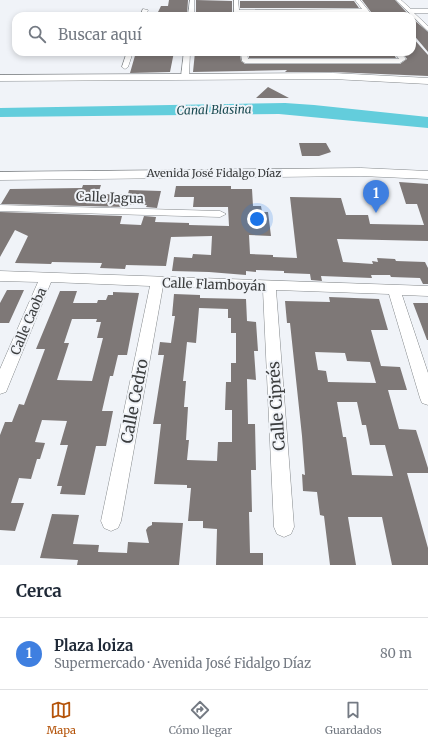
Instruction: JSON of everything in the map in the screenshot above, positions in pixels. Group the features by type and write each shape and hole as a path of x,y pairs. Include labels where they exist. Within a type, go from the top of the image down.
{"street":[{"path":"191,12 192,0"},
{"path":"236,0 237,12"},
{"path":"357,0 366,12"},
{"path":"398,0 411,11 428,11"},
{"path":"416,16 427,27"},
{"path":"125,66 129,56"},
{"path":"184,77 187,56"},
{"path":"244,56 245,61 400,61 403,59 400,56"},
{"path":"0,78 333,76 428,81"},
{"name":"Avenida José Fidalgo Díaz","path":"1,177 354,172 428,175"},
{"name":"Calle Jagua","path":"0,208 220,214"},
{"name":"Calle Flamboyán","path":"0,276 428,291"},
{"name":"Calle Caoba","path":"0,387 47,277"},
{"name":"Calle Cedro","path":"111,521 156,282"},
{"name":"Calle Ciprés","path":"268,285 284,527"},
{"path":"394,290 428,398"}],"water":[{"name":"Canal Blasina","path":"285,103 428,117 428,128 279,114 0,117 0,108"}],"building":[{"path":"169,0 188,0 187,12 158,12 161,6 168,6"},
{"path":"196,0 232,1 232,12 196,12"},
{"path":"362,0 395,0 406,12 371,12"},
{"path":"240,1 354,1 359,8 240,8"},
{"path":"416,22 428,32 428,52 416,38"},
{"path":"416,42 428,55 428,76 333,72 285,72 287,70 193,72 195,56 240,56 241,61 245,64 400,64 407,59 405,56 416,56"},
{"path":"135,56 173,56 170,72 130,73"},
{"path":"249,56 395,56 396,58 249,58"},
{"path":"268,87 289,98 256,98"},
{"path":"299,143 326,143 331,152 319,156 302,156"},
{"path":"399,182 428,184 428,241 337,239 343,262 373,264 372,261 378,262 377,258 395,259 396,261 425,262 428,268 428,284 423,284 420,278 391,277 390,275 371,275 372,278 321,276 322,281 311,280 310,274 284,273 284,271 246,271 246,275 172,271 174,257 192,258 193,254 211,255 212,236 171,237 166,266 126,265 125,269 100,268 102,263 15,263 28,236 15,230 0,257 0,212 122,216 120,224 141,225 144,216 156,217 155,222 229,226 228,207 193,207 194,197 174,197 176,186 231,186 231,189 252,189 253,206 261,206 262,212 268,212 271,236 249,235 250,254 297,258 290,197 341,198 346,215 368,215 370,224 424,225 417,204 406,204"},
{"path":"83,185 101,185 98,194 128,194 129,190 161,191 157,208 146,207 147,205 126,205 125,207 1,204 10,189 82,188"},
{"path":"7,290 24,290 9,323 0,323 0,303"},
{"path":"60,291 77,291 73,303 97,303 98,300 106,300 108,295 113,295 113,292 139,293 127,355 118,355 113,376 110,376 102,411 113,411 106,446 96,446 85,495 60,494 62,486 57,486 68,445 60,445 67,421 42,420 35,442 45,443 40,459 37,459 31,479 19,478 11,503 24,503 15,531 0,530 0,435 5,422 12,422 19,404 24,405 45,349 36,349","holes":["72,319 97,319 96,322 101,322 97,338 103,338 92,381 57,380 69,343 64,343"]},
{"path":"174,294 200,295 200,298 246,299 247,321 256,322 258,351 254,351 256,380 247,379 248,424 255,424 256,470 251,470 252,512 249,512 250,553 263,553 263,565 216,565 217,529 203,528 203,521 188,521 191,488 187,488 187,485 154,484 161,424 153,424 164,355 158,355 160,342 171,343 175,316 172,316","holes":["199,308 228,309 228,318 231,318 231,333 236,333 236,363 231,363 231,382 226,382 225,410 232,410 232,442 218,442 217,461 187,460 189,440 186,440 188,407 184,407 186,381 183,381 187,342 196,343"]},
{"path":"329,297 379,299 388,330 371,330 381,366 400,367 407,390 388,390 399,429 416,430 428,468 428,473 407,473 428,548 428,565 392,565 382,517 348,517 356,565 330,565 324,516 320,515 317,492 303,491 302,474 305,475 302,436 290,323 287,323 285,301 330,302","holes":["315,352 345,353 347,361 370,362 376,383 328,382 326,371 318,370","337,402 357,402 362,425 366,425 370,445 385,445 393,476 352,475 346,437 343,437"]},
{"path":"413,303 428,303 428,340 427,340"},
{"path":"52,514 79,515 73,544 99,545 98,552 127,553 128,542 149,543 146,530 152,525 152,522 183,523 179,565 77,565 78,560 40,558"}],"place":[{"name":"Plaza loiza","path":"376,213"}]}
